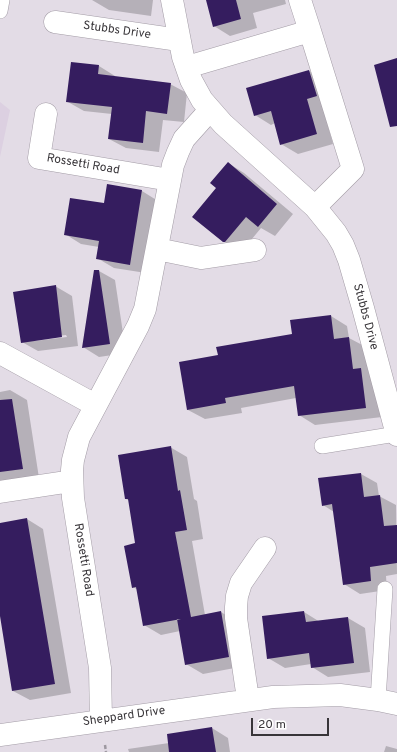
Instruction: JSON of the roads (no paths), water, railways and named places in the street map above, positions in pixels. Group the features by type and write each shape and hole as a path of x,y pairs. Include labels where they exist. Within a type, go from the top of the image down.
{"street":[{"name":"Stubbs Drive","path":"172,0 179,40 196,91 210,110 315,207 343,244 363,308 397,435"},
{"path":"300,0 353,169 315,207"},
{"name":"Stubbs Drive","path":"55,22 179,40"},
{"path":"187,67 310,31"},
{"name":"Rossetti Road","path":"101,720 100,668 73,498 73,460 77,443 95,405 138,326 145,309 158,249 173,165 184,139 210,110"},
{"name":"Rossetti Road","path":"46,114 39,158 170,180"},
{"path":"158,249 201,258 255,250"},
{"path":"0,353 95,405"},
{"path":"0,492 72,481"},
{"path":"248,699 236,618 237,596 241,584 265,548"},
{"name":"Sheppard Drive","path":"0,735 248,699 317,695 346,696 388,702"}],"lane":[{"path":"0,11 2,0"},
{"path":"322,446 397,435"},
{"path":"385,589 388,702"}]}
